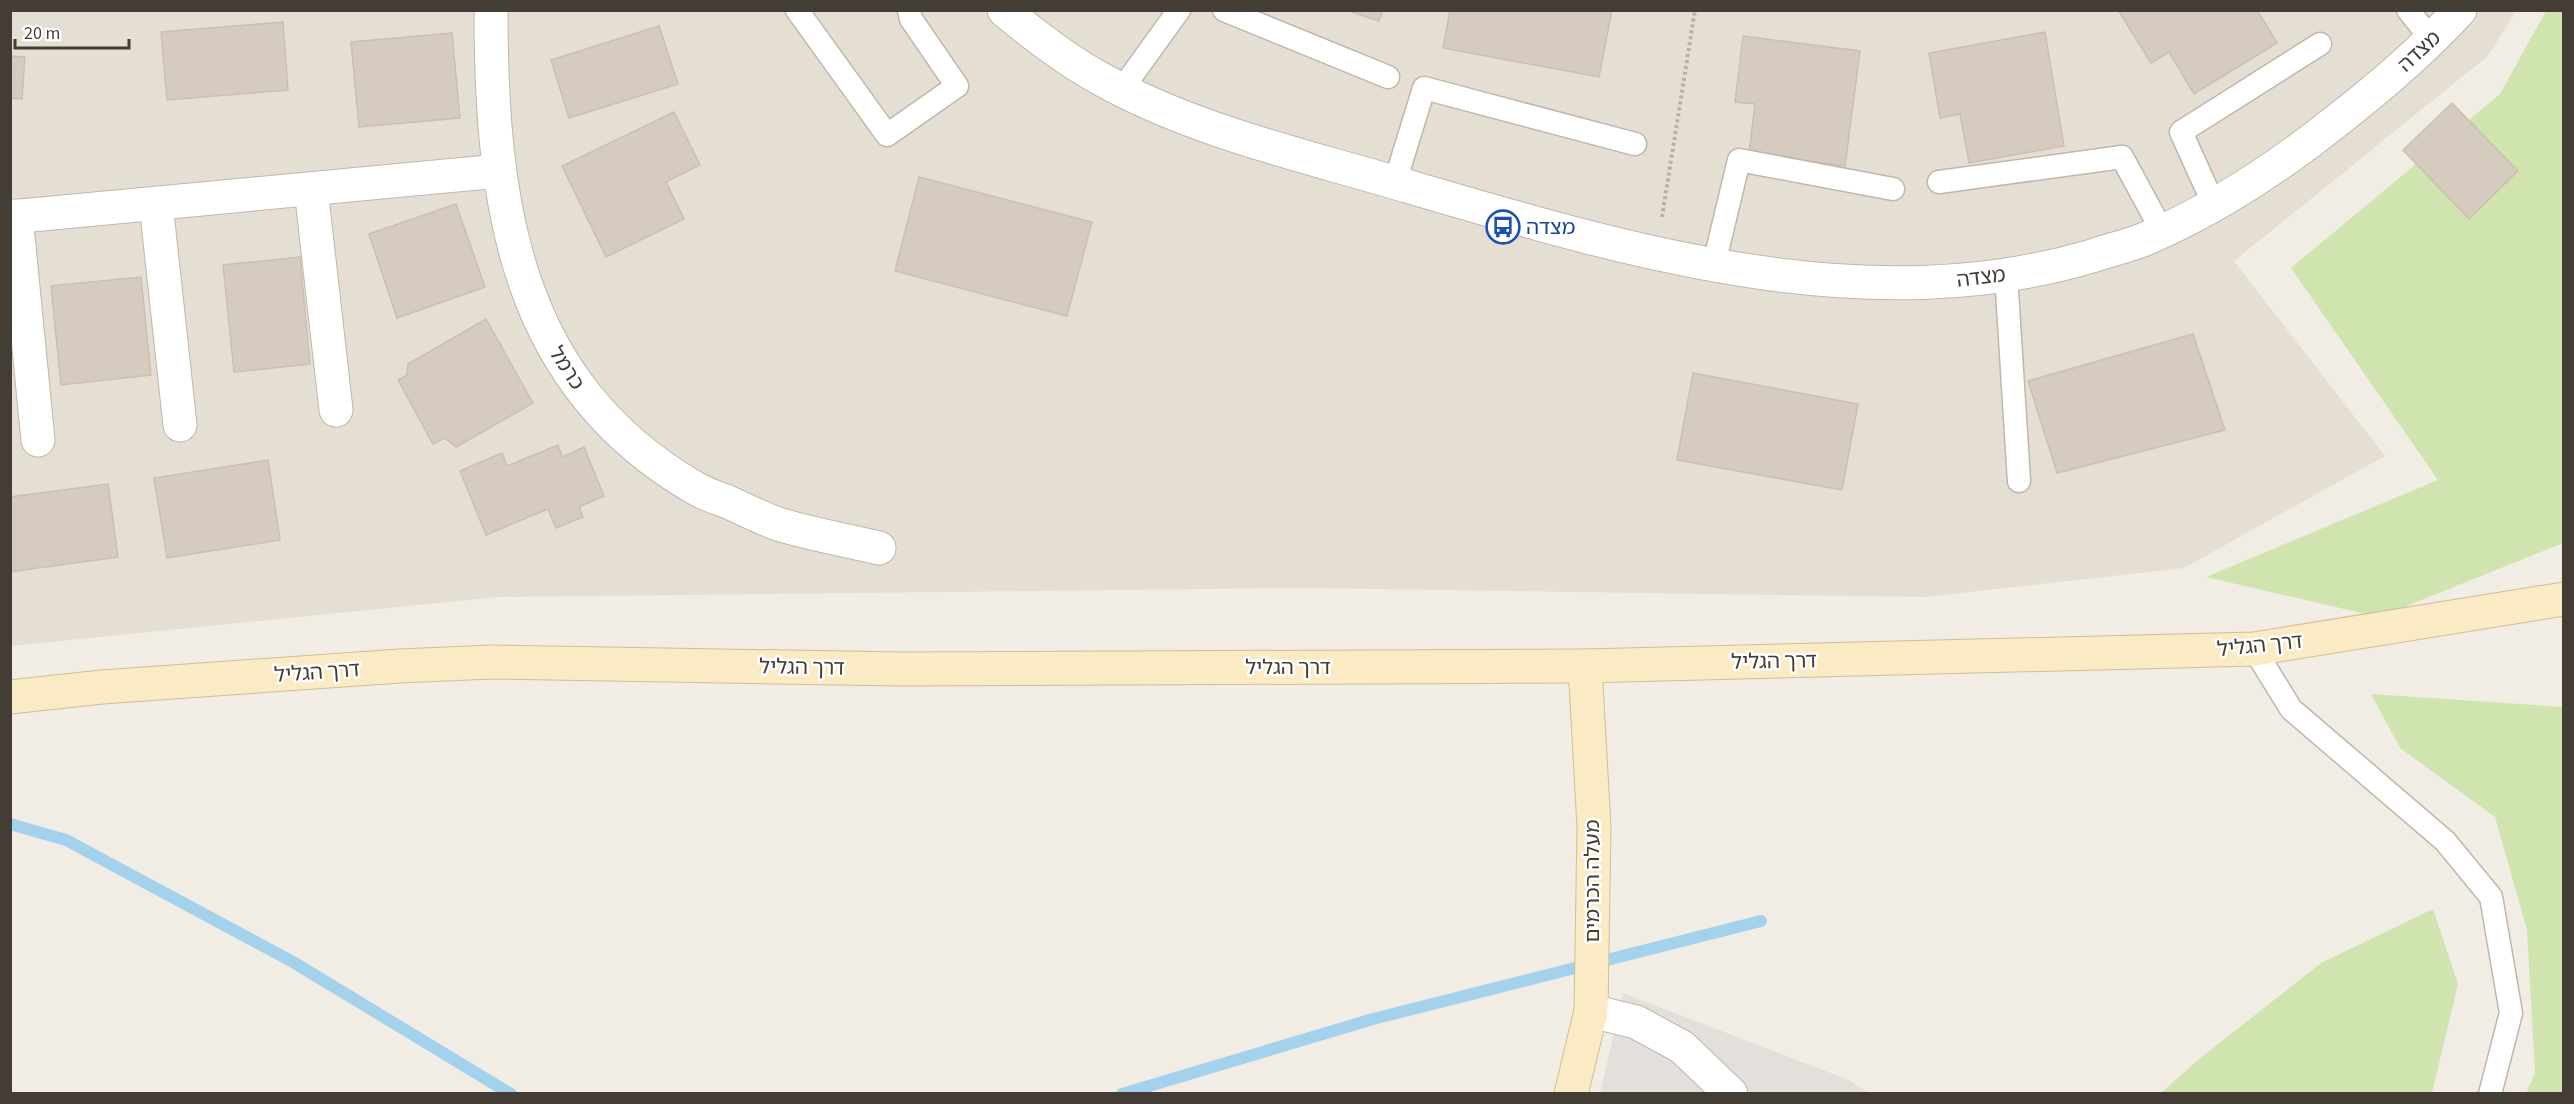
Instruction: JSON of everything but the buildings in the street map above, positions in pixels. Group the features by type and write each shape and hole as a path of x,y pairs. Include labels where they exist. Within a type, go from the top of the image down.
{"street":[{"name":"כרמל","path":"491,10 491,71 503,204 519,270 544,333 580,391 630,444 695,488 777,524 879,548"},
{"name":"מצדה","path":"1004,10 1042,42 1103,80 1184,117 1254,140 1556,229 1656,254 1756,272 1855,282 1952,281 2006,275 2048,268 2143,240 2235,195 2313,140 2378,89 2432,40 2460,10"},
{"path":"38,440 13,216 499,171"},
{"path":"311,189 336,410"},
{"path":"156,204 180,425"},
{"name":"דרך הגליל","path":"10,697 102,687 490,662 901,669 1585,666 2254,649 2564,599"},
{"name":"מעלה הכרמים","path":"1571,1094 1591,1011 1594,827 1585,666"},
{"path":"1591,1011 1636,1022 1682,1047 1731,1094"}],"lane":[{"path":"797,10 887,135 957,86 911,19 909,10"},
{"path":"1122,89 1179,10"},
{"path":"1224,10 1388,76"},
{"path":"2408,10 2432,40"},
{"path":"2214,205 2181,132 2320,44"},
{"path":"1395,182 1424,88 1635,144"},
{"path":"1939,182 2122,157 2162,231"},
{"path":"1714,264 1739,160 1893,189"},
{"path":"2006,275 2019,481"},
{"path":"2254,649 2291,709 2445,841 2491,897 2511,1013 2490,1094"}],"path":[{"path":"1656,254 1695,10"}],"shaded area":[{"path":"11,11 2516,11 2488,56 2234,261 2385,456 2184,568 1925,597 1301,588 497,597 11,646"},
{"path":"1623,993 1849,1080 1869,1093 1600,1094"}],"green space":[{"path":"2546,11 2563,11 2563,543 2379,617 2206,577 2438,480 2291,268 2500,94"},
{"path":"2371,694 2563,707 2563,1093 2526,1093 2535,1073 2527,930 2495,817 2400,748"},
{"path":"2433,909 2458,984 2432,1093 2161,1093 2198,1060 2321,963"}],"waterway":[{"path":"10,824 66,840 293,962 511,1094"},
{"path":"1122,1094 1373,1019 1761,921"}],"place":[{"name":"מצדה","path":"1503,227"}]}
